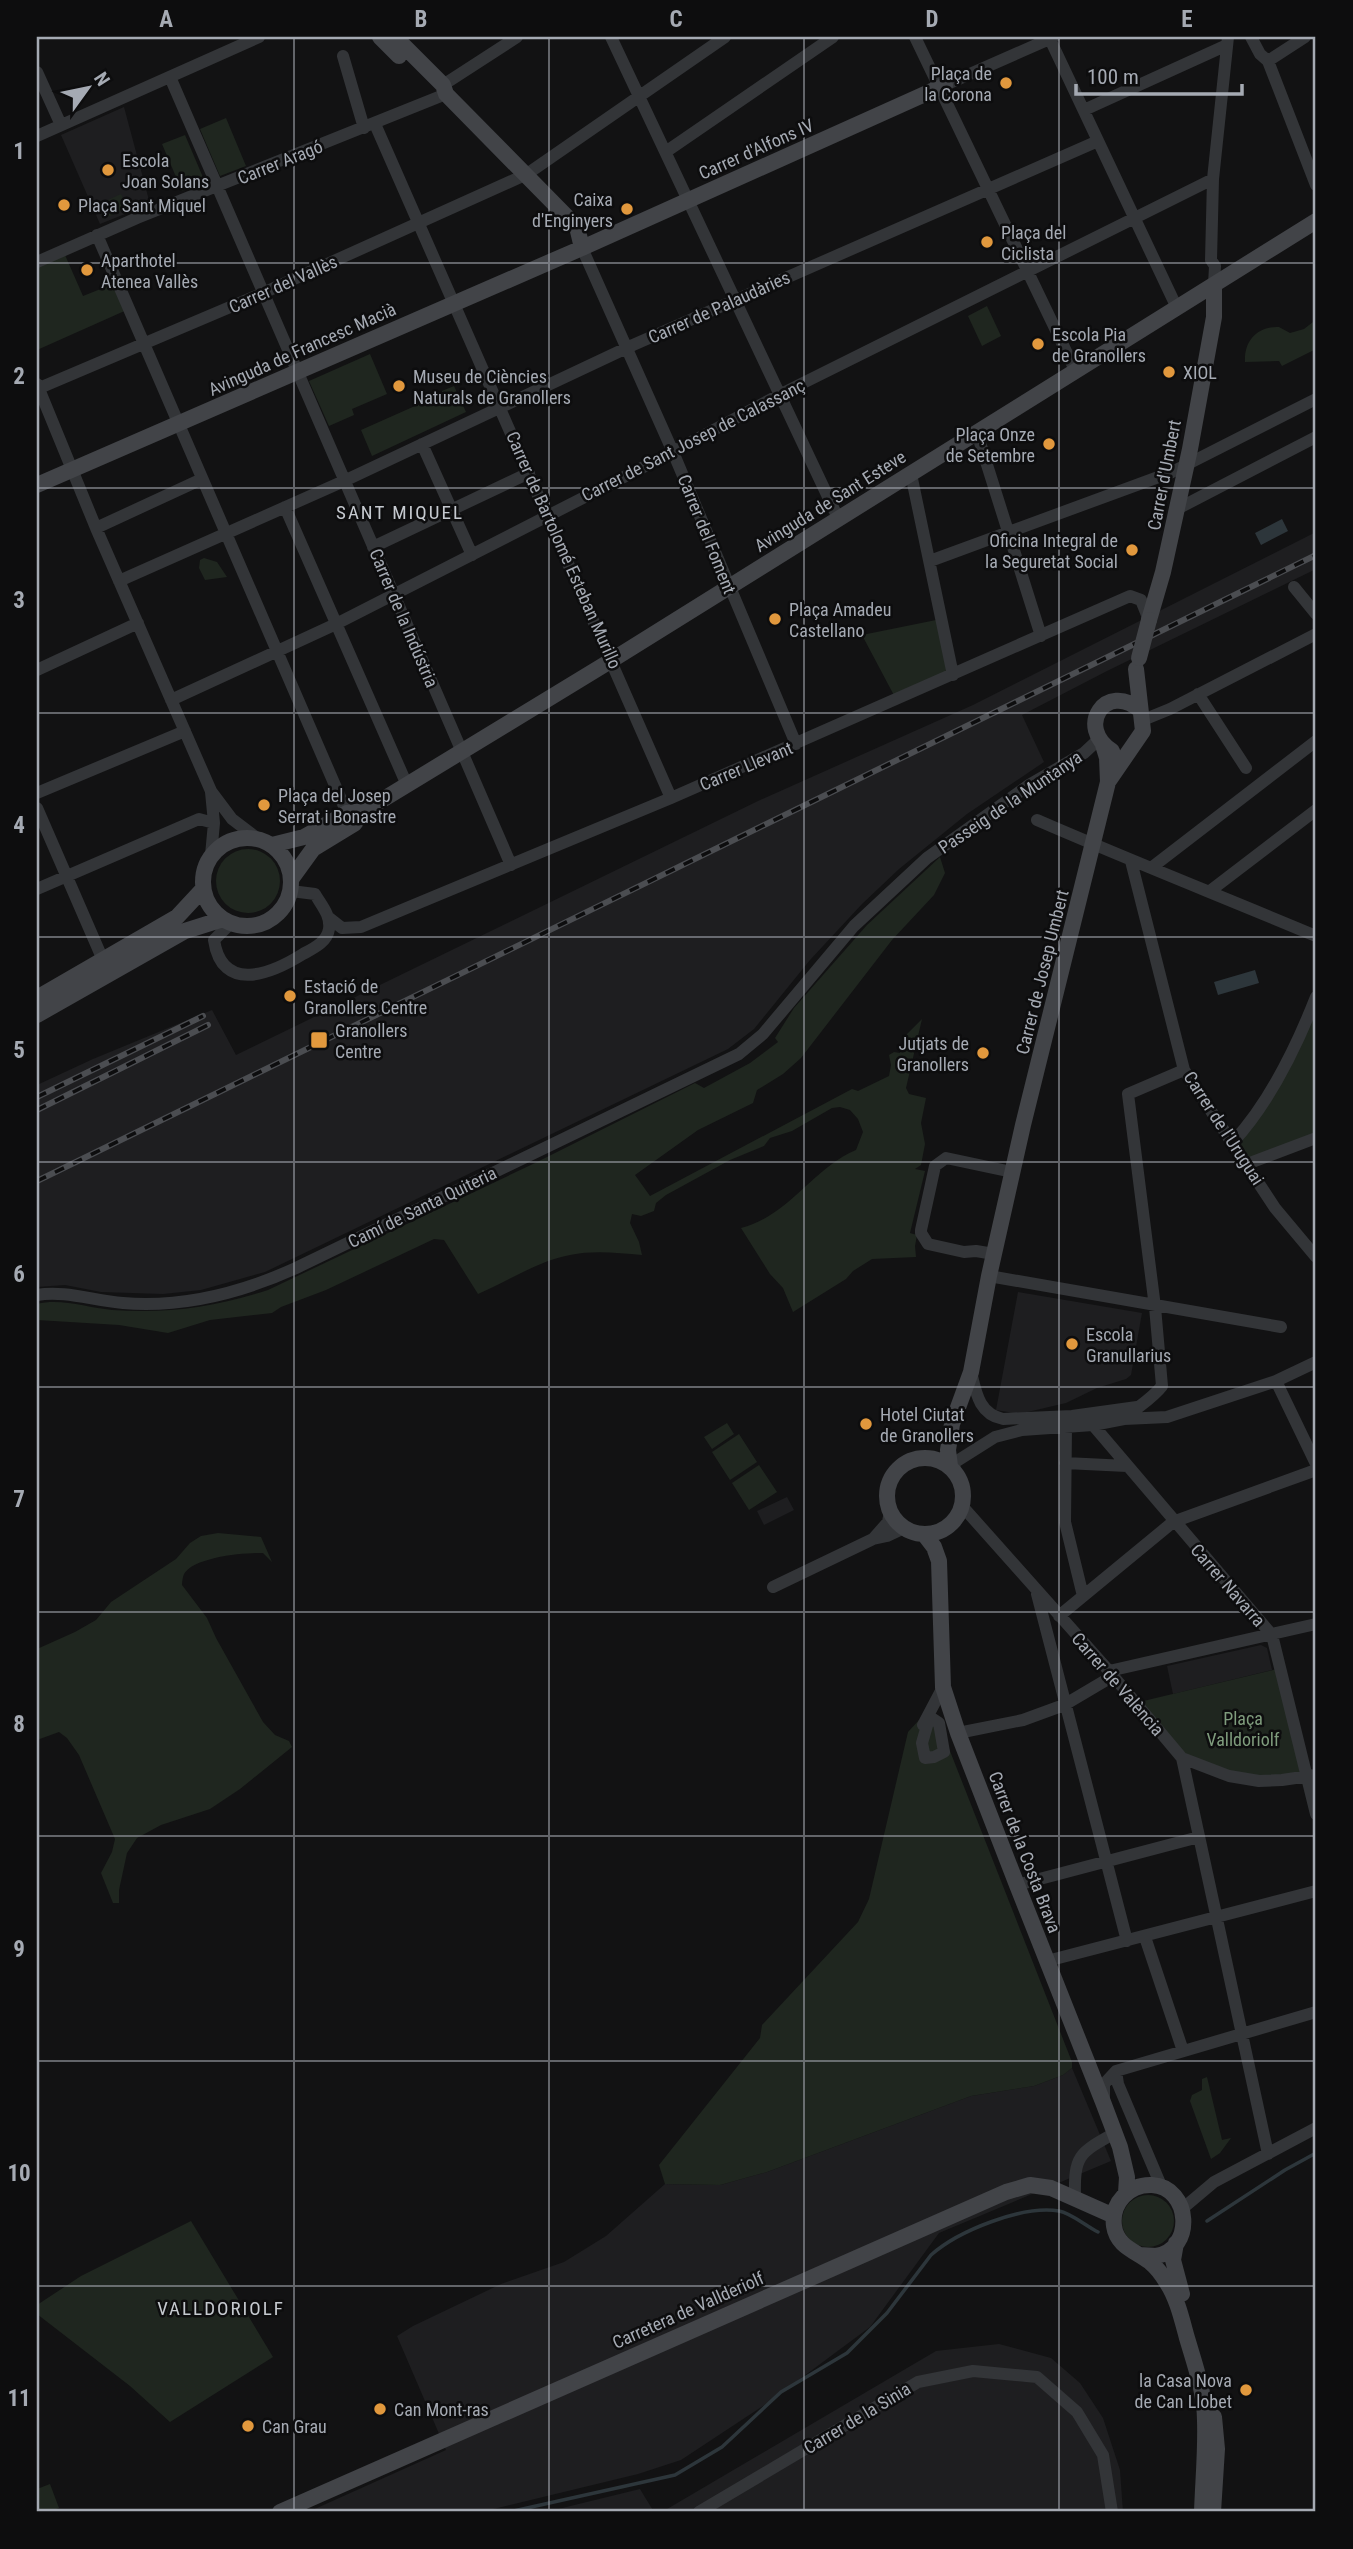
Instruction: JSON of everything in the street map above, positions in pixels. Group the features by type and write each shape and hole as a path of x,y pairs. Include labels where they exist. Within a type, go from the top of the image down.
{"street":[{"path":"37,136 259,37"},
{"path":"380,37 432,90 445,90"},
{"path":"395,37 577,227 582,248"},
{"name":"Carrer Aragó","path":"37,262 97,235 369,126 445,90 517,37"},
{"path":"611,37 838,518"},
{"name":"Carrer del Vallès","path":"37,387 144,345 527,174 725,37"},
{"path":"667,151 833,37"},
{"path":"915,37 942,86 987,189 1076,372"},
{"path":"942,86 1051,37 1133,219 1177,308"},
{"path":"1251,37 1264,58 1316,184"},
{"path":"1264,58 1305,37"},
{"path":"1084,110 1227,41"},
{"path":"1214,285 1214,266 1211,260 1213,179 1227,41"},
{"name":"Carrer de Bartolomé Esteban Murillo","path":"343,56 369,126 420,224 671,798"},
{"path":"37,72 42,98 61,125"},
{"name":"Carrer de la Indústria","path":"170,77 511,865"},
{"name":"Carrer d'Alfons IV","path":"582,248 942,86"},
{"name":"Carrer de Palaudàries","path":"119,581 344,481 626,348 1098,141"},
{"name":"Carrer de Sant Josep de Calassanç","path":"171,700 394,595 779,396 1213,179"},
{"name":"Avinguda de Sant Esteve","path":"265,841 304,837 407,785 1316,221"},
{"path":"97,235 277,652 356,812"},
{"name":"Avinguda de Francesc Macià","path":"37,485 582,248"},
{"name":"Carrer del Foment","path":"582,248 673,452 796,744"},
{"name":"Carrer d'Umbert","path":"1138,664 1148,610 1163,572 1177,509 1214,317 1214,285"},
{"path":"37,387 211,791 232,820 265,841 288,864 291,884 283,908 268,921 245,926 227,921 210,906 203,889 203,877 211,855 215,823 211,791"},
{"path":"930,561 1172,472 1316,399"},
{"path":"977,433 1041,636"},
{"path":"1177,509 1316,438"},
{"path":"422,444 472,555"},
{"path":"373,547 529,473"},
{"path":"911,474 953,676"},
{"path":"96,528 202,479"},
{"path":"285,508 407,785"},
{"path":"1294,587 1316,614"},
{"name":"Carrer Llevant","path":"291,884 315,894 328,917 342,928 361,927 671,798 953,676 1129,596 1138,598 1148,610"},
{"path":"37,670 138,623"},
{"path":"1142,715 1198,694 1316,634"},
{"path":"1108,782 1107,758 1095,730 1099,711 1116,700 1127,688 1138,664"},
{"path":"1108,782 1143,731 1138,664"},
{"path":"1198,694 1251,776"},
{"path":"1116,700 1130,701 1142,715"},
{"path":"37,793 185,732"},
{"path":"1151,868 1251,776 1316,741"},
{"path":"1101,742 1112,751 1131,748"},
{"name":"Passeig de la Muntanya","path":"776,1017 855,926 927,858 1029,785 1101,742"},
{"name":"Carrer de Josep Umbert","path":"952,1424 971,1372 1012,1172 1108,782"},
{"path":"37,808 103,960"},
{"path":"1210,891 1316,810"},
{"name":"Avinguda de Sant Esteve","path":"291,884 313,849 354,824 356,812"},
{"path":"37,889 199,819 215,823"},
{"path":"1037,820 1131,862 1210,891 1316,936"},
{"path":"211,855 232,840 244,837 265,841"},
{"name":"Carrer de l'Uruguai","path":"1131,862 1184,1070 1276,1208 1316,1256"},
{"path":"37,998 177,916 203,889"},
{"path":"227,921 214,940 219,959 226,968 256,975 279,968 321,943 328,933 328,917"},
{"path":"37,1015 185,931 227,921"},
{"path":"1233,1142 1254,1119 1305,1027 1316,997"},
{"name":"Camí de Santa Quiteria","path":"37,1295 62,1294 113,1302 153,1304 211,1297 254,1286 739,1054 752,1045 776,1017"},
{"path":"1124,1419 1154,1396 1162,1386 1156,1307 1128,1094 1184,1070"},
{"path":"1247,1164 1316,1138"},
{"path":"994,1254 964,1252 928,1244 920,1233 935,1166 946,1158 1012,1172"},
{"path":"989,1276 1281,1327"},
{"path":"951,1467 995,1437 1022,1430 1093,1425 1124,1419 1167,1418 1276,1381 1316,1362"},
{"name":"Carrer de Josep Umbert","path":"971,1372 975,1392 984,1410 993,1417 1003,1419 1072,1416 1137,1407"},
{"path":"1059,1616 1173,1522 1316,1467 1276,1381"},
{"path":"873,1539 887,1522 890,1511 887,1488 892,1475 901,1465 923,1457 936,1447 952,1424"},
{"path":"890,1511 904,1528 923,1534 935,1533 949,1525 963,1507 963,1489 951,1467 948,1450 952,1424"},
{"name":"Carrer Navarra","path":"1093,1425 1272,1635 1312,1776 1316,1814"},
{"path":"1066,1427 1065,1522 1083,1596"},
{"path":"923,1457 942,1461 951,1467"},
{"path":"1065,1463 1127,1466"},
{"name":"Carrer de València","path":"963,1507 1111,1674 1182,1759 1229,1776 1258,1781 1312,1776"},
{"name":"Carrer de la Costa Brava","path":"949,1525 939,1561 943,1687 958,1734 1117,2140 1127,2178 1126,2193"},
{"path":"773,1587 873,1539 904,1528"},
{"name":"Carrer de la Costa Brava","path":"923,1534 934,1546 939,1561"},
{"path":"1036,1590 1127,1941"},
{"path":"958,1734 1023,1720 1064,1705 1111,1674 1316,1624"},
{"path":"916,1738 943,1687"},
{"path":"1182,1759 1268,2154"},
{"path":"1017,1885 1199,1837"},
{"path":"1047,1961 1316,1891"},
{"path":"1145,1937 1183,2050"},
{"path":"1103,2102 1104,2084 1116,2071 1316,2012"},
{"path":"1116,2071 1118,2084 1158,2187"},
{"path":"1182,2209 1214,2182 1316,2128"},
{"path":"1075,2197 1074,2169 1084,2150 1117,2140"},
{"name":"Carrer de la Costa Brava","path":"1117,2140 1134,2171 1158,2187"},
{"name":"Carretera de Vallderiolf","path":"280,2512 1006,2192 1030,2185 1051,2188 1114,2216"},
{"path":"1202,2512 1206,2419 1199,2379 1184,2324 1168,2284 1153,2264 1120,2242 1114,2229 1114,2216 1120,2199 1140,2186 1158,2187 1177,2199 1185,2222 1173,2260 1192,2320 1213,2403 1217,2449 1213,2512"},
{"path":"1140,2255 1156,2256 1176,2244"},
{"name":"Carrer de la Sinia","path":"699,2512 918,2382 973,2371 1037,2377 1077,2412 1103,2455 1112,2512"}],"shaded area":[{"name":"Escola Joan Solans","path":"124,107 150,204 100,224 61,135"},
{"path":"1282,519 1288,531 1261,545 1255,533"},
{"path":"1316,532 1316,569 1022,715 1044,762 967,814 899,869 810,960 754,1029 728,1049 265,1272 201,1290 163,1294 101,1292 65,1285 37,1287 37,1085 212,1010 236,1055 758,801 973,705"},
{"path":"1255,970 1259,983 1218,995 1214,982"},
{"name":"Escola Granullarius","path":"1018,1292 1142,1313 1131,1375 1066,1403 1019,1414 996,1410"},
{"path":"787,1497 794,1510 764,1525 757,1511"},
{"path":"1261,1645 1267,1648 1272,1670 1173,1694 1167,1666"},
{"path":"1072,2068 1111,2161 939,2233 870,2327 769,2402 681,2460 638,2474 481,2512 308,2512 446,2450 397,2336 413,2326 501,2284 564,2262 606,2236 665,2184 720,2185 767,2172 971,2096 1034,2086 1063,2075"},
{"path":"999,2344 1051,2358 1080,2383 1103,2418 1120,2470 1123,2512 662,2512 936,2351"},
{"path":"640,2489 654,2512 546,2512"}],"green space":[{"path":"226,118 246,166 220,176 200,129"},
{"path":"185,135 205,182 182,191 162,144"},
{"path":"121,194 128,208 103,219 97,205"},
{"path":"65,255 83,296 118,282 129,309 37,350 37,262"},
{"path":"987,306 1001,336 982,346 968,316"},
{"path":"1316,322 1316,349 1282,366 1279,361 1245,362 1247,347 1259,332 1279,327 1290,333 1304,329"},
{"path":"370,354 387,394 352,409 354,415 329,426 309,381"},
{"path":"454,386 466,412 372,456 361,430"},
{"path":"204,558 217,562 227,577 205,580 199,568 200,560"},
{"path":"941,619 953,675 897,701 862,635"},
{"path":"242,849 254,849 271,858 278,869 278,893 271,904 254,913 242,913 230,908 221,899 216,887 216,875 221,863 230,854"},
{"path":"940,857 945,873 934,895 892,940 801,1058 783,1074 757,1090 753,1103 698,1130 635,1175 650,1196 852,1089 858,1091 889,1076 889,1055 900,1053 907,1034 922,1019 906,1088 909,1094 926,1098 921,1123 925,1144 921,1165 915,1169 925,1171 910,1233 917,1235 916,1257 872,1259 846,1279 793,1312 783,1288 770,1274 741,1228 773,1213 827,1168 856,1150 863,1132 858,1119 850,1110 840,1107 832,1108 792,1131 770,1138 764,1146 730,1160 666,1195 656,1203 654,1211 641,1216 632,1214 630,1223 642,1255 579,1253 535,1266 478,1294 444,1240 434,1239 272,1313 210,1320 168,1333 119,1325 37,1320 37,1304 46,1302 112,1310 172,1310 210,1305 268,1290 535,1163 695,1083 704,1088 750,1063 778,1042 775,1038 794,1008 867,925"},
{"path":"1316,997 1316,1138 1247,1164 1233,1142 1254,1119"},
{"path":"727,1423 734,1434 712,1449 704,1437"},
{"path":"739,1434 757,1462 730,1480 712,1452"},
{"path":"759,1465 777,1492 749,1510 732,1483"},
{"path":"218,1533 261,1537 272,1562 263,1553 245,1553 208,1560 189,1568 184,1574 182,1585 207,1618 263,1722 275,1735 289,1741 292,1747 240,1789 210,1809 161,1825 137,1838 127,1853 119,1903 113,1903 101,1873 112,1852 115,1839 79,1755 59,1732 37,1740 37,1649 96,1620 111,1602 176,1559 190,1543 201,1536"},
{"name":"Plaça Valldoriolf","path":"1281,1668 1307,1777 1258,1781 1182,1758 1135,1703"},
{"path":"919,1720 939,1723 1072,2062 1072,2068 1063,2075 1034,2086 971,2096 767,2172 720,2185 665,2184 659,2165 760,2038 762,2025 858,1922 869,1899 908,1732"},
{"path":"1207,2077 1222,2140 1231,2138 1220,2153 1211,2159 1190,2101 1192,2095 1202,2090 1202,2079"},
{"path":"1148,2195 1158,2197 1166,2203 1172,2211 1172,2231 1166,2239 1158,2245 1148,2247 1138,2245 1130,2239 1124,2231 1122,2221 1124,2211 1130,2203 1138,2197"},
{"path":"191,2221 273,2357 170,2422 130,2386 37,2314 37,2305 81,2276"},
{"path":"50,2484 59,2508 37,2512 37,2489"}],"waterway":[{"path":"1207,2221 1316,2153"},
{"path":"509,2512 675,2475 722,2447 781,2392 847,2353 887,2313 931,2255 957,2237 1009,2216 1044,2210 1064,2212 1098,2232"}],"railway":[{"path":"37,1181 1316,555"},
{"path":"37,1097 203,1016"},
{"path":"37,1110 208,1025"}],"place":[{"name":"Plaça de la Corona","path":"1006,83"},
{"name":"Escola Joan Solans","path":"108,170"},
{"name":"Plaça Sant Miquel","path":"64,205"},
{"name":"Caixa d'Enginyers","path":"627,209"},
{"name":"Plaça del Ciclista","path":"987,242"},
{"name":"Aparthotel Atenea Vallès","path":"87,270"},
{"name":"Escola Pia de Granollers","path":"1038,344"},
{"name":"XIOL","path":"1169,372"},
{"name":"Museu de Ciències Naturals de Granollers","path":"399,386"},
{"name":"Plaça Onze de Setembre","path":"1049,444"},
{"name":"Oficina Integral de la Seguretat Social","path":"1132,550"},
{"name":"Plaça Amadeu Castellano","path":"775,619"},
{"name":"Plaça del Josep Serrat i Bonastre","path":"264,805"},
{"name":"Estació de Granollers Centre","path":"290,996"},
{"name":"Granollers Centre","path":"319,1040"},
{"name":"Jutjats de Granollers","path":"983,1053"},
{"name":"Escola Granullarius","path":"1072,1344"},
{"name":"Hotel Ciutat de Granollers","path":"866,1424"},
{"name":"la Casa Nova de Can Llobet","path":"1246,2390"},
{"name":"Can Mont-ras","path":"380,2409"},
{"name":"Can Grau","path":"248,2426"}],"district":[{"name":"SANT MIQUEL","path":"400,512"},
{"name":"VALLDORIOLF","path":"221,2308"}]}
